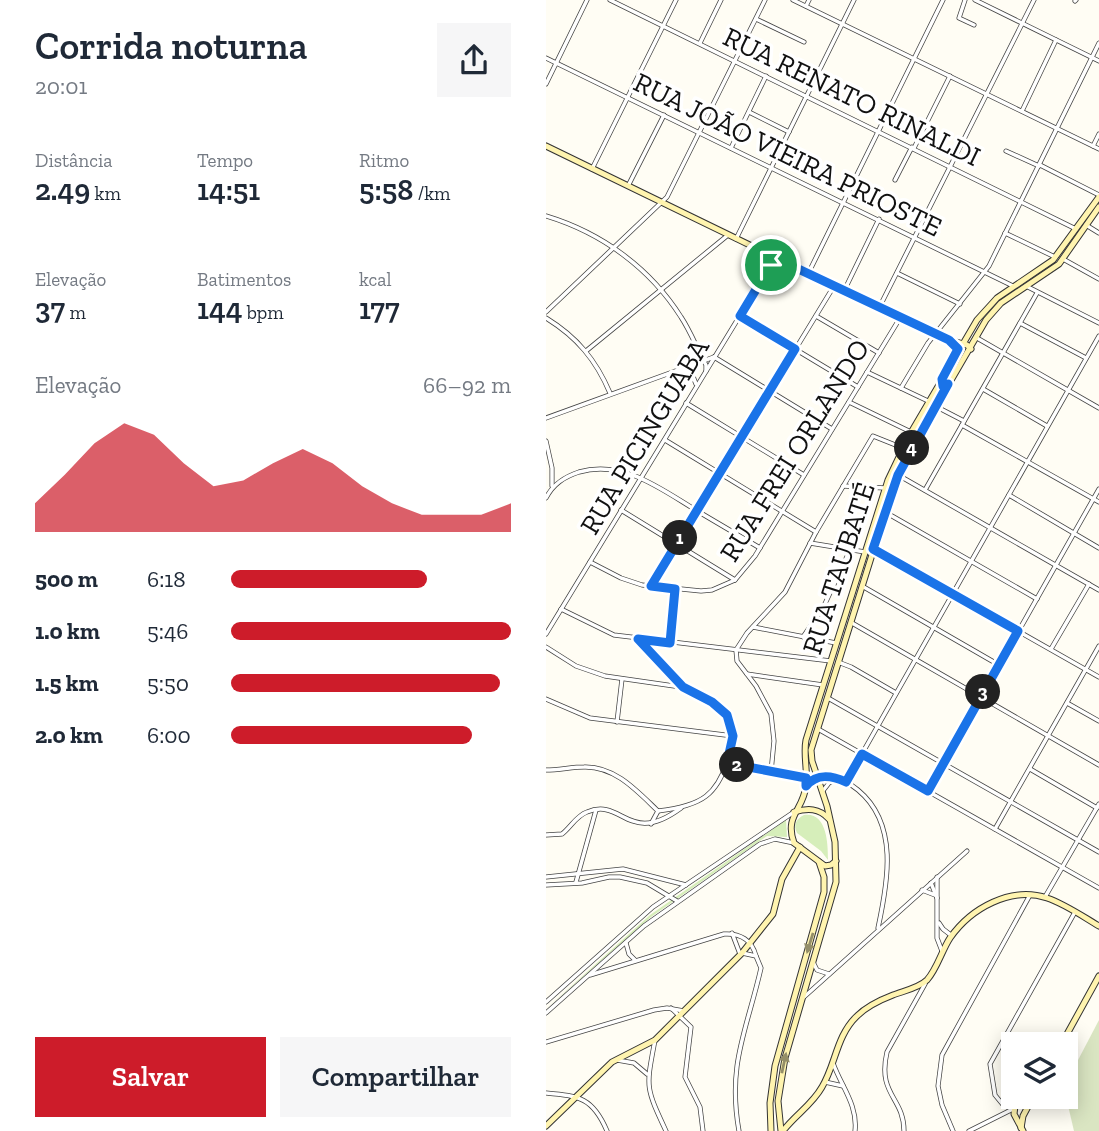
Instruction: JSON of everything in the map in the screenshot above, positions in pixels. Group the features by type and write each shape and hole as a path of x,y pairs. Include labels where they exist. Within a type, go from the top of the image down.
{"main road":[{"path":"546,146 879,308 971,349"},
{"name":"RUA TAUBATÉ","path":"782,1131 778,1101 783,1068 835,889 836,861 830,821 811,755 885,512 898,475 960,346 990,304 1055,257 1099,196"},
{"name":"RUA TAUBATÉ","path":"794,812 802,800 806,786 804,749 830,660 885,488 911,432 948,384 994,310 1053,270 1099,207"},
{"path":"942,379 943,386 948,384"},
{"path":"806,786 817,777"},
{"path":"830,821 819,811 810,809 794,812 790,824 794,843 828,866 836,861"},
{"path":"546,1126 615,1060 655,1040 751,944 773,914 782,879 800,847"},
{"path":"771,1128 770,1103 775,1066 824,892 824,877 819,862"},
{"path":"782,1131 810,1105 825,1082 841,1038 859,1014 884,998 927,980 952,936 969,918 989,904 1012,896 1045,897 1099,926"},
{"path":"1068,1032 1099,976"},
{"path":"1013,1109 1022,1130"},
{"path":"1022,1130 1021,1121 1027,1109"},
{"path":"771,1128 794,1117"}],"street":[{"path":"546,84 587,0"},
{"name":"RUA RENATO RINALDI","path":"610,0 1022,200 1076,229"},
{"path":"592,169 676,0"},
{"path":"700,43 721,0"},
{"path":"546,312 667,197 765,0"},
{"path":"793,0 1099,149"},
{"path":"806,6 809,0"},
{"path":"736,239 854,0"},
{"path":"808,274 943,0"},
{"path":"965,0 959,18 974,25"},
{"path":"975,0 1099,61"},
{"path":"879,308 1023,23 1033,1 1027,0"},
{"path":"756,19 804,42"},
{"path":"1022,111 1056,40"},
{"path":"901,388 935,334 985,271 1099,43"},
{"name":"RUA JOÃO VIEIRA PRIOSTE","path":"546,58 1013,286"},
{"path":"731,148 766,76"},
{"path":"895,180 950,76"},
{"path":"749,112 789,132"},
{"path":"628,186 664,115"},
{"path":"1093,146 1099,134"},
{"path":"1006,151 1040,165 1099,196"},
{"path":"546,216 583,230 614,247 632,261 661,290 683,320 703,360 706,372"},
{"path":"844,291 879,219"},
{"path":"1086,225 1099,233"},
{"path":"1005,233 1055,257"},
{"path":"586,351 727,235"},
{"name":"RUA PICINGUABA","path":"546,634 775,258"},
{"path":"1063,259 1099,279"},
{"path":"897,273 960,304"},
{"path":"651,586 834,286"},
{"path":"1026,286 1099,323"},
{"path":"925,490 1037,293"},
{"path":"740,316 858,387"},
{"path":"816,316 879,353"},
{"path":"546,318 573,337 586,351 610,393"},
{"name":"RUA FREI ORLANDO","path":"590,562 621,578 675,589 712,590 736,580 748,568 900,318"},
{"path":"1020,323 1086,359"},
{"path":"846,782 1099,336"},
{"path":"977,338 1099,408"},
{"path":"546,418 714,357 832,429"},
{"path":"677,370 692,374 696,387"},
{"path":"867,372 932,404 1099,502"},
{"path":"983,389 1048,426"},
{"path":"849,402 911,432"},
{"path":"686,403 804,475"},
{"path":"771,772 774,730 771,714 765,700 736,658 736,650 752,627 785,592 816,531 874,436 903,448"},
{"path":"664,440 816,531"},
{"path":"546,441 552,468 552,486 546,498"},
{"path":"552,486 574,474 596,469 613,469 640,478 760,548"},
{"path":"898,475 1099,590"},
{"path":"843,486 885,488"},
{"path":"928,791 1099,489"},
{"path":"1009,495 1099,548"},
{"path":"621,510 736,580"},
{"path":"885,512 1037,599"},
{"path":"810,543 865,552"},
{"path":"873,549 1099,677"},
{"path":"803,637 823,608 850,550"},
{"path":"1051,650 1089,584"},
{"path":"862,586 999,665"},
{"path":"670,643 675,589"},
{"path":"561,609 605,633 670,643 830,660 896,694"},
{"path":"851,623 1099,765"},
{"path":"752,627 836,643"},
{"path":"638,639 683,687"},
{"path":"995,829 1099,646"},
{"path":"546,647 585,670 683,687 724,712 729,719 733,736 723,776 705,798 651,824 635,823 610,810 586,812 562,834 546,835"},
{"path":"745,673 823,685"},
{"path":"617,722 622,678"},
{"path":"828,698 1099,852"},
{"path":"546,699 590,718 733,736"},
{"path":"1067,703 1099,721"},
{"path":"818,729 1099,888"},
{"path":"727,763 806,778"},
{"path":"546,770 585,766 602,769 624,780 669,817"},
{"path":"1030,769 1098,806 1045,897"},
{"path":"817,777 846,782 861,792 874,807 886,838 887,878 877,930"},
{"path":"822,792 829,783 838,779"},
{"path":"659,811 682,808"},
{"path":"576,883 596,810"},
{"path":"659,811 660,821"},
{"path":"651,824 659,811"},
{"path":"546,1002 653,907 794,812"},
{"path":"546,1013 626,943 760,844 775,839 794,843"},
{"path":"794,998 802,999 967,851"},
{"path":"546,877 623,869 686,885"},
{"path":"937,876 937,938 942,951"},
{"path":"546,885 620,877 647,883 678,902"},
{"path":"659,891 662,879"},
{"path":"931,882 937,897"},
{"path":"922,890 937,897"},
{"path":"953,1131 939,1094 938,1074 942,1055 1030,895"},
{"path":"1008,1032 1075,912"},
{"path":"938,921 952,936"},
{"path":"732,933 741,954 756,956"},
{"path":"588,976 718,935 740,935 751,944 761,968 738,1051 734,1077 739,1131"},
{"path":"626,943 629,954 635,960"},
{"path":"813,960 817,970 829,974"},
{"path":"904,1131 901,1113 886,1084 884,1063 887,1052 927,980"},
{"path":"546,1041 654,1010 671,1008 682,1014 691,1027 685,1077 700,1107 703,1131"},
{"path":"655,1040 648,1076 650,1098 666,1131"},
{"path":"1001,1044 990,1064 995,1095 1001,1103"},
{"path":"615,1060 634,1062 648,1076"},
{"path":"833,1061 854,1111 855,1131"},
{"path":"825,1082 844,1086"},
{"path":"546,1093 583,1100 596,1109 607,1131"},
{"path":"969,1131 1013,1109"}],"green space":[{"path":"804,815 812,815 822,823 828,860 821,851 797,833 796,822"},
{"path":"786,820 787,837 767,836 651,917 546,1009 650,915"},
{"path":"1099,1020 1099,1131 1074,1131 1069,1109 1078,1109 1078,1060"}],"route":[{"path":"775,258 949,340 958,349 942,379 943,386 948,384 895,481 873,549 1018,631 928,791 862,754 846,782 826,776 817,777 806,786 806,778 727,763 733,736 727,715 712,702 683,687 638,639 670,643 675,589 651,586 795,349 740,316 771,265 775,258"}]}
